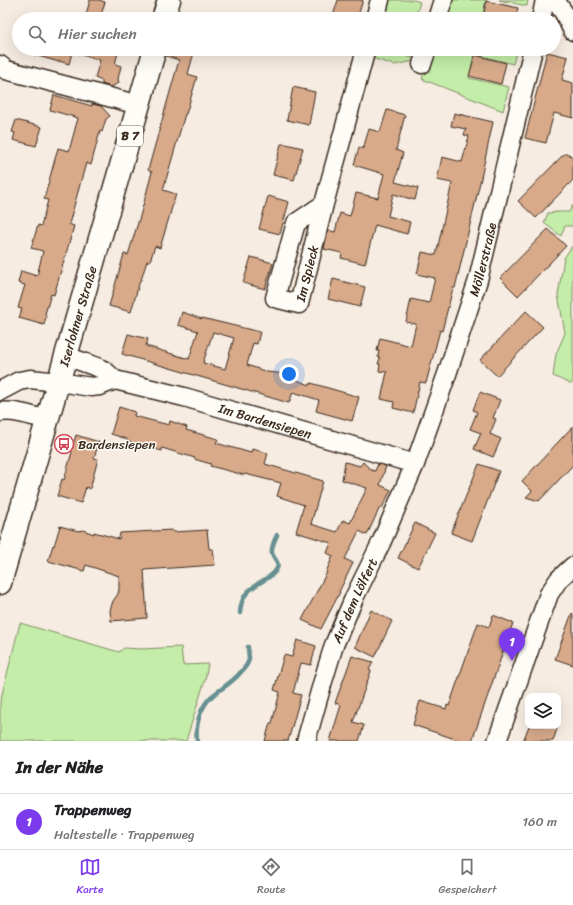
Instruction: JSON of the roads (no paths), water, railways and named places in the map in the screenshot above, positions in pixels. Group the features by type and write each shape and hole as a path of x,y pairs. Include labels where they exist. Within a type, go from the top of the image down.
{"main road":[{"path":"165,12 168,0"},
{"name":"Iserlohner Straße","path":"0,583 153,56"}],"street":[{"path":"377,12 380,0"},
{"path":"439,12 443,0"},
{"path":"542,12 545,0"},
{"path":"555,0 564,13 573,32"},
{"name":"Im Spieck","path":"324,204 296,223 275,298 298,304 364,56"},
{"name":"Möllerstraße","path":"415,464 478,280 531,56"},
{"path":"0,65 6,70 139,105"},
{"name":"Im Bardensiepen","path":"66,356 97,367 105,371 115,380 184,397 415,464"},
{"path":"0,391 19,381 30,379 91,387 100,386 115,380"},
{"path":"0,412 6,411 22,413 48,420"},
{"name":"Auf dem Lölfert","path":"306,741 334,646 415,464"},
{"path":"497,741 549,594 559,579 573,566"}],"waterway":[{"path":"240,613 242,602 247,593 254,586 272,575 277,568 278,565 272,553 273,544 277,535"},
{"path":"197,741 199,717 204,705 212,696 227,685 245,668 249,659 248,647"}],"place":[{"name":"Bardensiepen","path":"64,444"},
{"name":"Trappenweg","path":"512,661"}]}
